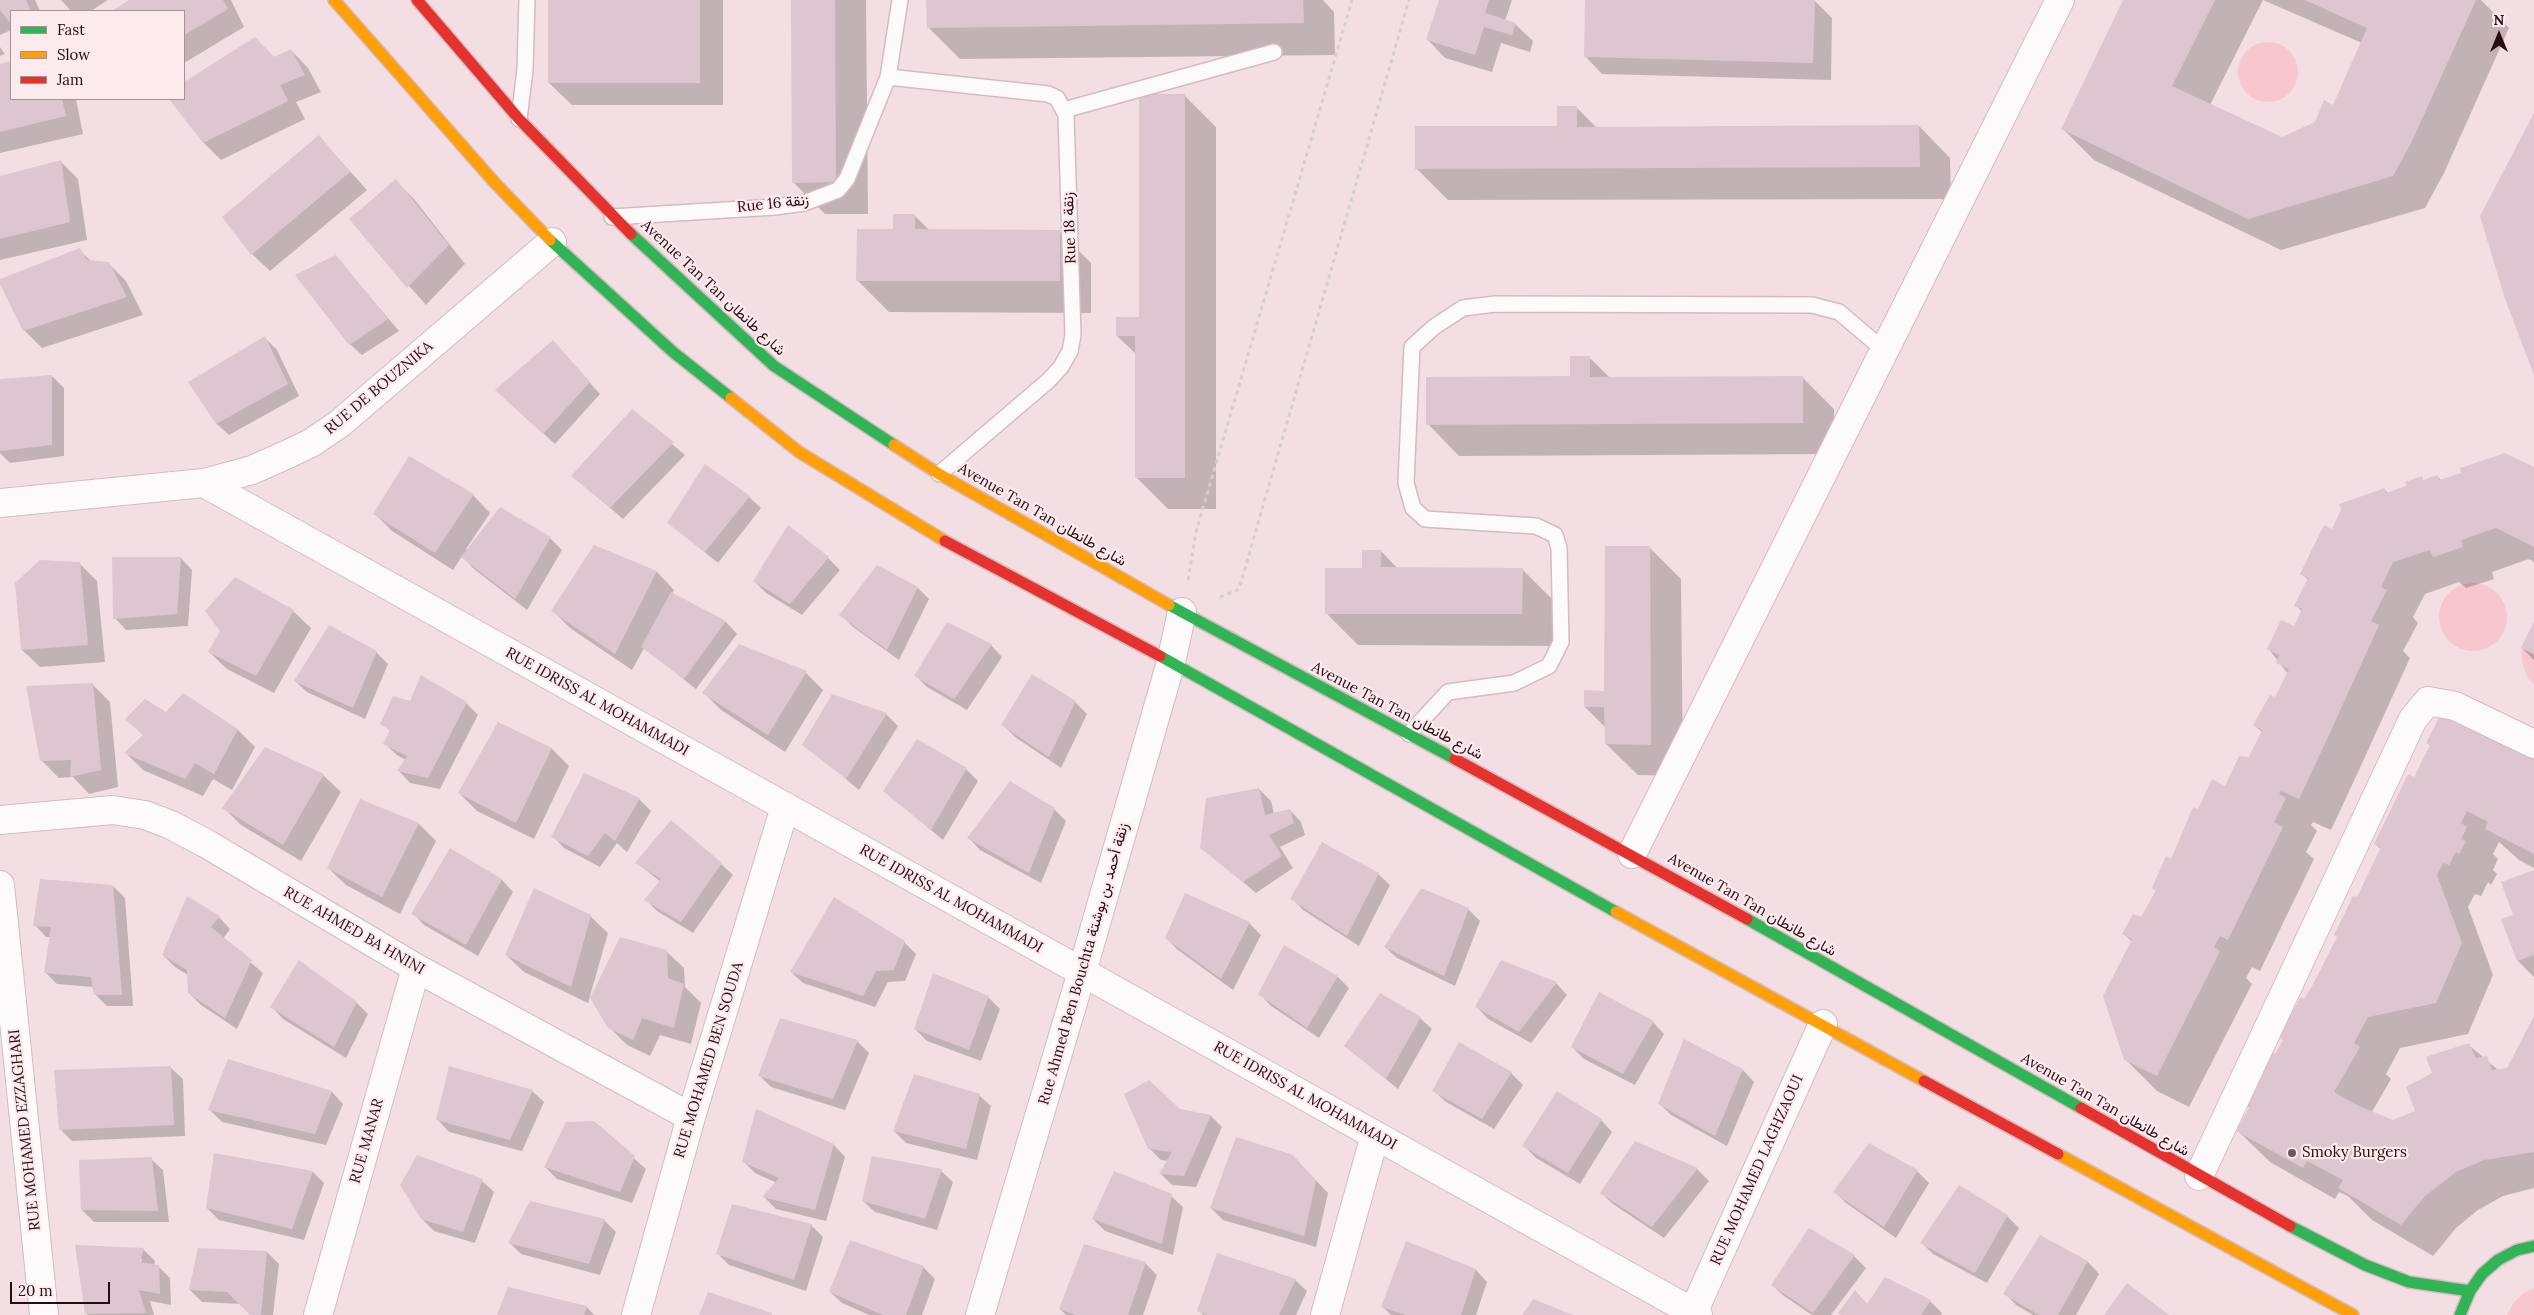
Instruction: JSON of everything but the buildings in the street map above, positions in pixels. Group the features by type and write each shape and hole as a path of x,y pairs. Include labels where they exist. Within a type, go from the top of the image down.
{"main road":[{"path":"334,0 496,183 552,242 674,352 799,452 881,504 990,567 1171,662 1618,913 2353,1315"},
{"name":"Avenue Tan Tan شارع طانطان","path":"417,0 519,118 612,217 774,366 939,474 1182,612 1632,854 2316,1241 2365,1265 2409,1282 2470,1291"},
{"path":"2460,1315 2470,1291 2482,1274 2498,1260 2517,1250 2534,1246"},
{"path":"2317,1297 2330,1315"}],"street":[{"path":"1632,854 2060,0"},
{"name":"RUE DE BOUZNIKA","path":"0,503 204,482 252,470 311,443 339,424 552,242"},
{"name":"RUE IDRISS AL MOHAMMADI","path":"204,482 1694,1314"},
{"name":"Rue Ahmed Ben Bouchta زنقة أحمد بن بوشتة","path":"980,1315 1082,972 1171,662 1182,612"},
{"path":"2199,1176 2413,719 2428,701 2455,706 2534,744"},
{"name":"RUE MOHAMED BEN SOUDA","path":"636,1315 691,1117 785,807"},
{"name":"RUE AHMED BA HNINI","path":"0,820 113,810 145,815 207,844 416,968 691,1117"},
{"name":"RUE MOHAMED EZZAGHARI","path":"0,885 44,1315"},
{"name":"RUE MANAR","path":"318,1315 416,968"},
{"name":"RUE MOHAMED LAGHZAOUI","path":"1694,1314 1823,1024"},
{"path":"1325,1315 1375,1135"}],"lane":[{"path":"519,118 525,70 527,0"},
{"name":"Rue 16 زنقة","path":"612,217 776,207 804,203 824,197 838,190 847,180 888,77 900,0"},
{"path":"888,77 1048,94 1057,98 1064,110 1274,52"},
{"name":"Rue 18 زنقة","path":"939,474 1048,381 1061,367 1070,351 1073,335 1071,220 1064,110"},
{"path":"1409,734 1448,692 1514,682 1549,666 1561,642 1559,548 1555,535 1536,526 1424,519 1413,508 1406,482 1412,347 1434,327 1464,308 1495,304 1812,305 1839,312 1885,351"}],"path":[{"path":"1182,612 1196,532 1352,0"},
{"path":"1182,612 1239,590 1410,0"}],"shaded area":[{"path":"2262,42 2274,42 2285,47 2293,55 2298,66 2296,84 2285,97 2274,102 2262,102 2251,97 2243,89 2238,78 2238,66 2243,55 2251,47"},
{"path":"2466,583 2480,583 2492,588 2502,598 2507,610 2507,624 2502,636 2492,646 2480,651 2466,651 2454,646 2444,636 2439,624 2439,610 2444,598 2454,588"},
{"path":"2521,648 2534,654 2534,684 2528,678 2523,666"},
{"path":"2534,1288 2534,1315 2507,1315 2514,1302 2524,1293"}],"traffic: fast":[{"path":"631,234 774,366 894,445"},
{"path":"550,240 673,352 731,398"},
{"path":"1169,605 1455,759"},
{"path":"1160,656 1616,912"},
{"path":"1747,919 2081,1108"},
{"path":"2290,1226 2365,1265 2409,1282 2470,1291"},
{"path":"2460,1315 2470,1291 2482,1274 2498,1260 2517,1250 2534,1246"}],"traffic: slow":[{"path":"334,0 495,183 550,240"},
{"path":"731,398 799,452 945,541"},
{"path":"894,445 939,474 1169,605"},
{"path":"1616,912 1924,1081"},
{"path":"2058,1154 2353,1315"}],"traffic: jam":[{"path":"417,0 519,119 631,234"},
{"path":"945,541 1160,656"},
{"path":"1455,759 1747,919"},
{"path":"1924,1081 2058,1154"},
{"path":"2081,1108 2290,1226"}],"place":[{"name":"Smoky Burgers","path":"2292,1153"}]}
